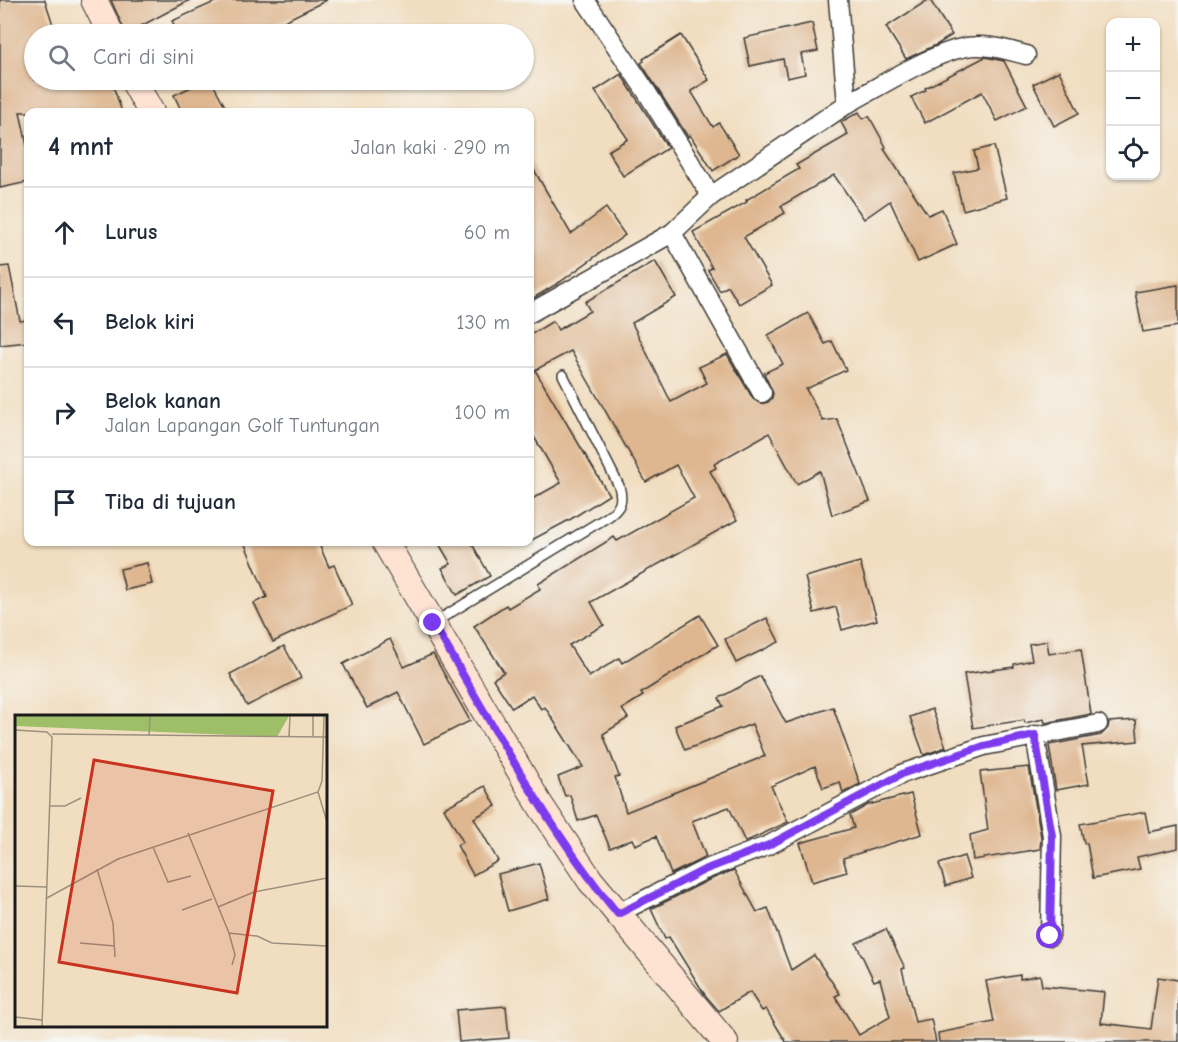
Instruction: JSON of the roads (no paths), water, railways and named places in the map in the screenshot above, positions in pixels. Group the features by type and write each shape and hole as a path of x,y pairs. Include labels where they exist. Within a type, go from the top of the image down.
{"street":[{"path":"94,0 106,24"},
{"path":"585,0 646,91 711,196"},
{"path":"838,0 847,105"},
{"path":"534,311 672,233 711,196 847,105 942,53 962,47 992,46 1026,55"},
{"path":"139,90 149,108"},
{"path":"672,233 762,393"},
{"path":"387,546 540,805 590,880 725,1042"},
{"path":"618,914 704,870 769,845 904,773 984,746 1098,724"},
{"path":"1035,735 1052,836 1050,936"}],"lane":[{"path":"433,623 618,509 621,503 620,486 563,375"}]}
